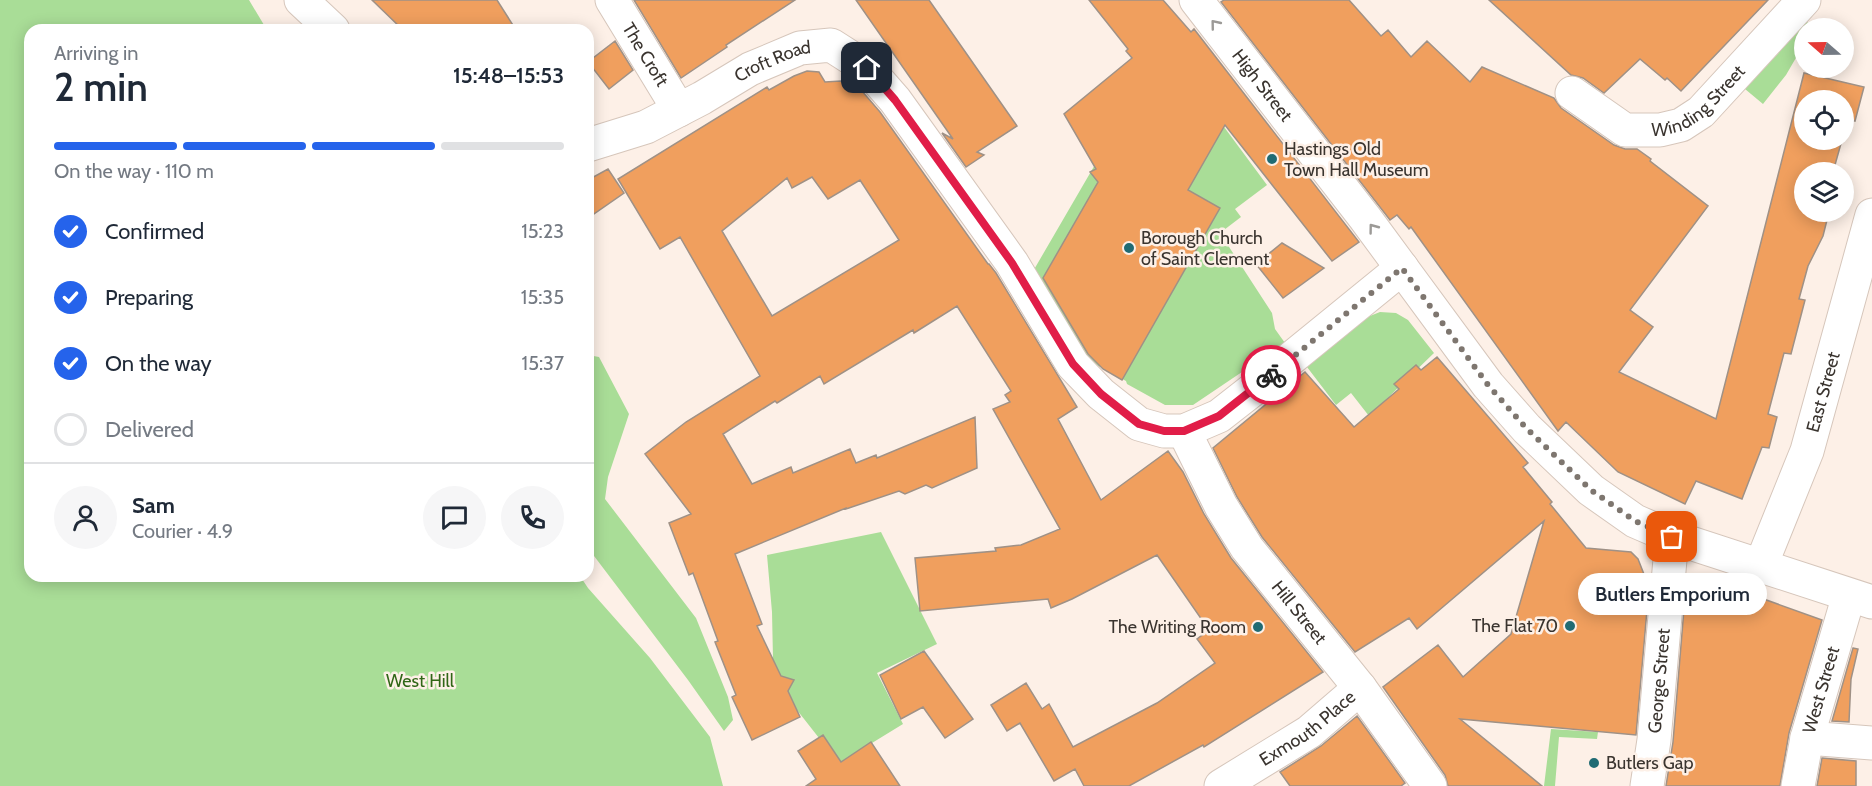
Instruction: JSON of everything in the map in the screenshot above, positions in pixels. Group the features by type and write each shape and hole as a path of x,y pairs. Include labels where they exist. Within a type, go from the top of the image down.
{"street":[{"path":"301,0 327,24"},
{"name":"The Croft","path":"612,0 679,110"},
{"name":"High Street","path":"1196,0 1402,268 1488,385 1527,429 1591,490 1635,521 1672,537 1860,599"},
{"name":"Winding Street","path":"1572,93 1625,130 1660,130 1681,126 1701,112 1804,0"},
{"name":"Croft Road","path":"594,143 637,130 679,110 750,69 800,48 831,45 867,68 895,100 1012,263 1073,364 1101,394 1139,424 1164,431 1184,431"},
{"name":"East Street","path":"1761,565 1807,451 1872,215"},
{"path":"1184,431 1219,416 1402,268"},
{"name":"Hill Street","path":"1184,431 1221,506 1247,548 1360,688 1430,786"},
{"name":"George Street","path":"1647,786 1672,537"},
{"name":"West Street","path":"1798,786 1807,738 1860,599"},
{"name":"Exmouth Place","path":"1221,786 1310,732 1360,688"},
{"path":"1807,738 1872,742"}],"green space":[{"name":"West Hill","path":"0,0 249,0 263,24 24,24 24,582 584,582 650,658 710,737 723,786 0,786"},
{"path":"1794,36 1794,61 1763,104 1745,89"},
{"path":"1210,108 1267,185 1235,209 1241,217 1220,233 1272,313 1275,329 1285,343 1193,405 1165,405 1082,357 1032,273 1107,144"},
{"path":"1380,312 1396,313 1408,320 1434,353 1369,416 1351,393 1336,405 1307,367 1360,320"},
{"path":"594,356 599,357 629,414 608,477 605,499 696,618 728,697 733,720 724,731 594,556"},
{"path":"881,532 937,644 877,673 903,724 841,762 824,736 819,738 797,710 773,659 767,555"},
{"path":"1551,729 1598,732 1597,739 1559,737 1555,786 1544,786"}],"building":[{"path":"372,0 497,0 512,24 397,24"},
{"path":"634,0 795,0 726,45 727,47 681,78"},
{"path":"856,0 929,0 1017,126 977,152 984,155 966,167 942,133 953,139"},
{"path":"1089,0 1163,0 1191,32 1194,29 1359,242 1332,261 1225,125 1188,190 1220,208 1122,380 1103,369 1088,354 1043,278 1098,182 1090,172 1096,169 1064,114 1132,58 1126,51 1128,49"},
{"path":"1224,0 1349,0 1381,36 1388,30 1411,57 1427,41 1470,82 1482,67 1554,98 1561,108 1614,145 1625,149 1637,149 1708,206 1630,310 1653,327 1619,372 1716,419 1794,112 1794,150 1839,150 1836,162 1794,162 1794,222 1826,222 1823,236 1808,266 1799,299 1805,300 1791,354 1784,353 1768,414 1777,417 1769,448 1762,447 1742,499 1696,481 1685,504 1618,472 1566,422 1558,431 1411,227 1409,229 1397,215 1390,220 1221,2"},
{"path":"1489,0 1768,0 1681,91 1640,59 1604,93 1583,78 1571,75"},
{"path":"615,41 633,70 609,89 594,70 594,57"},
{"path":"807,71 819,72 825,82 841,81 862,91 880,112 996,273 1077,407 1058,419 1101,500 1168,451 1183,472 1204,514 1231,558 1323,672 1204,747 1203,745 1129,786 1084,786 1075,769 1054,781 1020,723 1007,731 991,705 1026,683 1042,709 1049,704 1073,747 1157,703 1215,663 1197,639 1209,630 1157,555 1051,608 1048,599 920,611 915,558 996,551 995,548 1021,545 1060,529 993,409 1010,402 1005,395 1011,391 957,306 824,384 820,376 723,434 752,484 791,467 793,473 850,449 856,463 876,455 877,458 975,417 977,468 932,488 926,485 905,494 899,491 846,508 735,554 762,624 757,626 781,676 794,680 788,691 800,717 752,740 732,697 736,695 715,642 718,641 693,573 689,575 669,523 691,514 645,454 686,422 760,376 680,237 660,249 618,179 767,87 769,90","holes":["812,177 828,199 860,180 899,240 772,316 722,231 787,178 792,188"]},
{"path":"1803,78 1825,78 1864,87 1855,121 1854,90 1800,90"},
{"path":"608,169 624,193 594,214 594,177"},
{"path":"1282,243 1324,268 1283,298 1256,264"},
{"path":"1437,357 1528,463 1523,467 1586,548 1631,552 1638,559 1649,587 1636,735 1460,719 1542,786 1448,786 1445,775 1383,687 1438,645 1463,677 1511,634 1544,521 1417,629 1409,618 1355,652 1262,537 1237,497 1213,448 1305,372 1354,427 1399,389 1394,384 1416,365 1421,370"},
{"path":"1694,574 1822,620 1789,733 1780,786 1666,786 1673,742 1685,597"},
{"path":"1853,648 1858,649 1851,679 1849,722 1832,721"},
{"path":"924,651 973,719 945,738 923,707 901,719 880,675"},
{"path":"1357,716 1405,783 1401,786 1290,786 1280,772 1321,746"},
{"path":"823,735 841,762 871,742 900,786 806,786 816,779 798,751"},
{"path":"1822,758 1856,761 1856,786 1817,786"}],"way so far":[{"path":"1271,375 1402,268 1488,385 1550,452 1591,490 1635,521 1672,537"}],"place":[{"name":"Hastings Old Town Hall Museum","path":"1272,159"},
{"name":"Borough Church of Saint Clement","path":"1129,248"},
{"name":"Butlers Emporium","path":"1672,537"},
{"name":"The Flat 70","path":"1570,626"},
{"name":"The Writing Room","path":"1258,627"},
{"name":"Butlers Gap","path":"1594,763"}],"route":[{"path":"867,68 895,100 1012,263 1073,364 1101,394 1139,424 1164,431 1184,431 1219,416 1271,375"}]}
